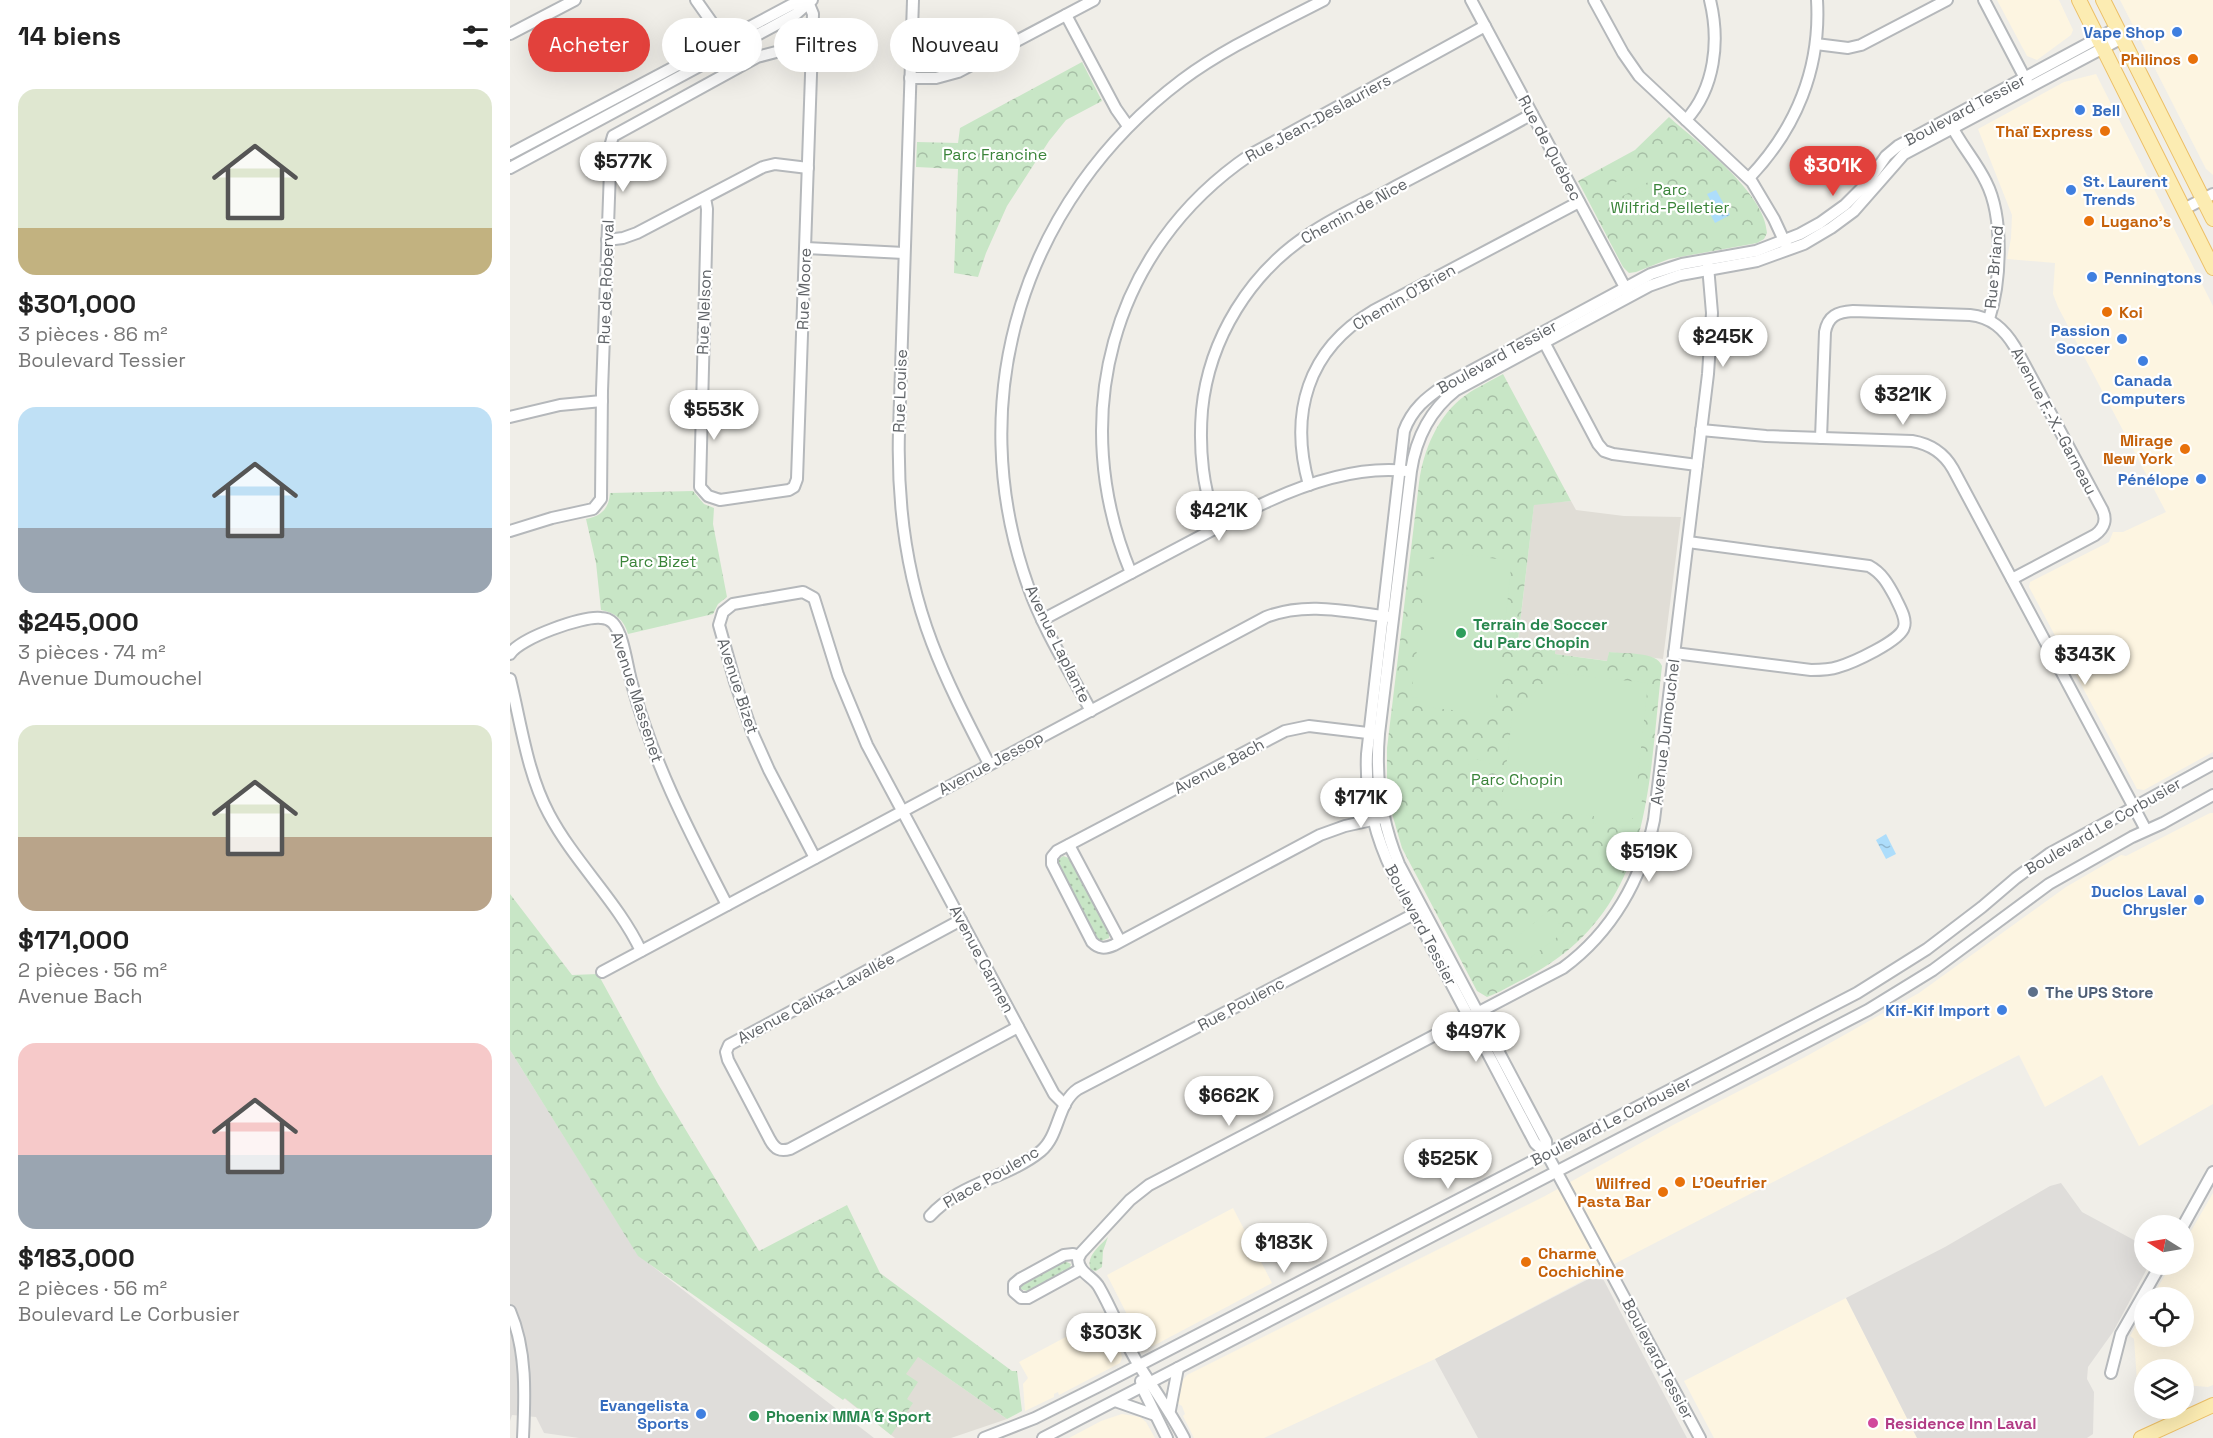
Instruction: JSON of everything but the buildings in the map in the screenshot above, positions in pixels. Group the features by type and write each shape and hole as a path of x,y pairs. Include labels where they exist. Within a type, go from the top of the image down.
{"main road":[{"path":"2079,0 2213,268"},
{"path":"2103,0 2208,196 2212,216"},
{"path":"2141,1438 2213,1405"}],"street":[{"path":"510,34 575,0"},
{"path":"696,0 708,18"},
{"name":"Rue Louise","path":"913,0 898,449 904,535 915,590 932,643 989,764"},
{"path":"910,78 936,78 958,72 1094,0"},
{"name":"Avenue Laplante","path":"1091,711 1042,620 1024,572 1005,495 1001,422 1007,360 1021,304 1052,229 1089,172 1128,126 1203,65 1324,0"},
{"name":"Rue de Québec","path":"1472,0 1627,292"},
{"path":"1594,0 1617,44 1634,69 1652,89 1749,178 1766,203 1786,246"},
{"path":"1686,120 1702,99 1711,70 1715,35 1710,0"},
{"path":"1749,178 1772,150 1797,109 1808,80 1816,44 1817,0"},
{"path":"1816,44 1848,48 1861,45 1947,0"},
{"path":"1984,0 2027,82"},
{"path":"762,23 791,5 810,1"},
{"name":"Rue Moore","path":"810,1 813,18"},
{"path":"1066,15 1116,109 1128,126"},
{"name":"Rue Jean-Deslauriers","path":"1131,573 1114,526 1104,483 1101,450 1102,405 1109,361 1121,318 1139,278 1156,249 1198,197 1223,174 1250,155 1485,26"},
{"name":"Boulevard Tessier","path":"1406,471 1401,443 1406,426 1415,410 1427,397 1459,376 1627,292 1756,251 1815,238 1839,222 1867,197 1900,158 1950,123 2120,33"},
{"path":"510,154 672,72"},
{"path":"510,168 679,72"},
{"name":"Rue de Roberval","path":"510,531 592,509 599,504 602,495 602,401 610,143 613,136 727,72"},
{"name":"Rue Moore","path":"708,496 724,500 786,491 793,489 796,485 811,72"},
{"name":"Chemin de Nice","path":"1219,526 1208,492 1203,462 1201,429 1204,395 1212,363 1224,332 1253,285 1283,253 1310,233 1532,114"},
{"name":"Rue Briand","path":"1950,123 1986,180 1996,209 1999,247 1989,319"},
{"path":"607,240 632,236 766,165 808,168"},
{"path":"2184,209 2208,196"},
{"name":"Rue Nelson","path":"705,198 707,209 699,477 700,487 708,496"},
{"name":"Chemin O'Brien","path":"1309,485 1300,448 1303,405 1318,364 1339,337 1373,311 1579,201"},
{"path":"2192,224 2212,216"},
{"path":"806,248 904,253"},
{"name":"Avenue Dumouchel","path":"1079,1256 1130,1200 1149,1185 1545,979 1570,963 1603,930 1623,903 1640,867 1651,832 1711,353 1712,313 1708,265"},
{"name":"Boulevard Tessier","path":"1627,292 1544,342 1472,380 1449,396 1432,414 1422,431 1406,471 1367,782 1378,819 1419,912 1474,1016 1546,1141 1547,1155 1700,1438"},
{"path":"1821,438 1825,332 1827,324 1834,315 1848,311 1970,315 1989,319"},
{"name":"Avenue F.-X.-Garneau","path":"1989,319 2002,329 2015,347 2105,517 2098,534 2012,579"},
{"path":"1544,342 1598,444 1604,451 1697,465"},
{"path":"510,417 560,405 602,401"},
{"path":"1701,430 1748,435 1912,441 1936,450 1953,469 2146,830"},
{"path":"1042,620 1264,503 1309,485 1358,474 1406,471"},
{"path":"1674,653 1827,670 1843,666 1890,642 1900,635 1905,626 1902,613 1884,577 1869,566 1688,542"},
{"name":"Avenue Bizet","path":"815,858 769,770 737,688 719,625 721,615 730,605 803,592 814,598 852,713 901,810"},
{"name":"Avenue Jessop","path":"602,972 1258,621 1280,612 1310,608 1389,617"},
{"name":"Avenue Massenet","path":"510,654 521,643 573,623 598,618 608,619 612,623 620,637 634,693 660,768 683,821 727,905"},
{"path":"510,679 535,779 546,807 561,834 631,933 641,951"},
{"name":"Avenue Bach","path":"1374,733 1310,726 1285,731 1069,845 1055,853 1052,864 1092,942 1103,948 1314,838 1345,826 1378,819"},
{"name":"Boulevard Le Corbusier","path":"984,1438 1044,1414 1547,1155 1877,981 1940,940 2040,861 2134,807 2212,768"},
{"name":"Boulevard Le Corbusier","path":"1043,1438 1557,1173 1888,998 1933,970 2049,884 2213,795"},
{"name":"Avenue Carmen","path":"901,810 1056,1097 1065,1105"},
{"path":"1069,845 1120,941"},
{"name":"Rue Poulenc","path":"1065,1105 1069,1096 1078,1089 1419,912"},
{"name":"Avenue Calixa-Lavallée","path":"961,920 729,1045 726,1052 727,1060 770,1140 777,1149 782,1150 790,1149 1018,1027"},
{"name":"Place Poulenc","path":"930,1216 945,1202 1028,1159 1042,1149 1051,1139 1065,1105"},
{"path":"2189,1215 2213,1172"},
{"path":"1081,1269 1028,1298 1021,1298 1014,1292 1014,1284 1020,1279 1064,1255 1079,1256 1081,1269 1099,1286 1139,1365 1155,1415 1167,1438"},
{"path":"2111,1373 2121,1334 2155,1275"},
{"path":"510,1311 519,1335 522,1358 523,1438"},
{"path":"1170,1410 1178,1368"},
{"path":"1147,1385 1170,1410 1184,1438"},
{"path":"1115,1401 1155,1415"}],"shaded area":[{"path":"1997,0 2059,0 2073,30 2071,35 2037,60 2027,56"},
{"path":"2120,0 2213,0 2213,175 2206,169"},
{"path":"2096,74 2213,306 2213,752 2144,790 2137,789 2029,587 2030,582 2109,542 2113,532 2123,532 2166,512 2058,307 2053,294 2055,263 2007,259 2012,215 1978,129 2064,82"},
{"path":"1571,501 1576,510 1624,516 1681,517 1663,659 1609,652 1608,661 1555,654 1556,645 1518,641 1534,504"},
{"path":"2213,813 2213,1104 2139,1146 2102,1075 2045,1107 2019,1055 1435,1359 1264,1438 1194,1438 1183,1416 1185,1414 1182,1406 1177,1403 1180,1384 1187,1375 1545,1196 1673,1125 1805,1057 1919,993 2066,887 2121,855 2126,856"},
{"path":"510,1050 638,1255 874,1438 579,1438 544,1433 536,1417 512,1415 510,1421"},
{"path":"2061,1183 2082,1212 2134,1240 2134,1275 2144,1275 2137,1287 2134,1287 2134,1293 2113,1332 2088,1367 2087,1379 2094,1392 2093,1434 2087,1438 1917,1438 1846,1298 1945,1247 2050,1186"},
{"path":"2213,1193 2213,1385 2208,1387 2194,1386 2194,1359 2135,1359 2135,1347 2194,1347 2194,1287 2158,1287 2165,1275 2194,1275 2194,1226"},
{"path":"1233,1208 1272,1283 1153,1346 1146,1347 1142,1344 1107,1275"},
{"path":"1600,1273 1687,1438 1478,1438 1435,1359"},
{"path":"1846,1298 1917,1438 1714,1438 1684,1381"},
{"path":"1103,1317 1121,1352 1120,1363 1059,1395 1058,1392 1054,1394 1054,1397 1025,1411 1023,1384 1028,1378 1019,1362"},
{"path":"901,1345 1007,1419 951,1438 895,1438 844,1398"},
{"path":"1122,1414 1140,1417 1146,1422 1155,1438 1069,1438 1101,1421"}],"green space":[{"name":"Parc Francine","path":"1082,62 1102,101 1066,120 1049,141 1007,206 978,277 954,273 958,169 916,167 917,142 958,143 960,128"},
{"name":"Parc Wilfrid-Pelletier","path":"1669,117 1712,154 1743,185 1763,217 1767,233 1764,239 1757,243 1669,259 1629,273 1623,267 1578,181 1635,150"},
{"path":"1643,167 1650,181 1621,197 1614,183"},
{"path":"1716,184 1719,185 1737,217 1714,230 1703,211 1686,220 1680,209 1683,207 1681,203"},
{"path":"1653,185 1660,199 1631,215 1624,201"},
{"name":"Parc Chopin","path":"1503,374 1571,501 1534,505 1518,640 1556,645 1555,654 1607,661 1609,652 1631,653 1654,658 1662,666 1646,803 1636,845 1620,884 1598,920 1566,952 1524,979 1487,997 1477,991 1402,848 1387,788 1387,748 1424,458 1447,412 1470,392"},
{"name":"Parc Bizet","path":"693,491 704,504 714,508 713,524 727,597 718,604 713,614 628,634 619,618 601,610 596,563 586,519 604,510 610,493"},
{"name":"Terrain de Soccer du Parc Chopin","path":"1435,551 1505,560 1505,567 1511,568 1505,624 1498,624 1495,650 1502,651 1495,707 1488,706 1487,714 1417,706 1418,698 1411,697 1418,641 1424,641 1427,616 1421,615 1427,558 1434,559"},
{"path":"1557,673 1648,683 1637,785 1643,786 1641,811 1625,825 1593,823 1594,816 1501,808 1513,711"},
{"path":"1469,759 1490,761 1489,776 1468,774"},
{"path":"1063,856 1069,858 1109,932 1109,938 1101,941 1096,937 1059,866 1058,860"},
{"path":"510,894 572,975 598,974 658,1084 759,1251 847,1205 880,1273 1012,1371 1017,1371 1022,1411 1007,1419 918,1357 906,1374 918,1382 907,1399 913,1403 891,1435 845,1398 843,1400 638,1256 510,1050"},
{"path":"1549,911 1565,931 1530,958 1515,938"},
{"path":"1108,1237 1103,1251 1102,1267 1096,1271 1091,1270 1092,1256"},
{"path":"1065,1261 1071,1264 1069,1270 1064,1273 1062,1270 1061,1274 1027,1291 1020,1289 1022,1282"}],"water":[{"path":"1716,190 1730,215 1715,223 1709,212 1714,207 1707,194"},
{"path":"1886,834 1896,854 1886,859 1876,840"}],"place":[{"name":"Vape Shop","path":"2177,32"},
{"name":"Philinos","path":"2193,59"},
{"name":"Bell","path":"2080,110"},
{"name":"Thaï Express","path":"2105,131"},
{"name":"St. Laurent Trends","path":"2071,190"},
{"name":"Lugano's","path":"2089,221"},
{"name":"Penningtons","path":"2092,277"},
{"name":"Koi","path":"2107,312"},
{"name":"Passion Soccer","path":"2122,339"},
{"name":"Canada Computers","path":"2143,361"},
{"name":"Mirage New York","path":"2185,449"},
{"name":"Pénélope","path":"2201,479"},
{"name":"Terrain de Soccer du Parc Chopin","path":"1461,633"},
{"name":"Duclos Laval Chrysler","path":"2199,900"},
{"name":"The UPS Store","path":"2033,992"},
{"name":"Kif-Kif Import","path":"2002,1010"},
{"name":"L'Oeufrier","path":"1680,1182"},
{"name":"Wilfred Pasta Bar","path":"1663,1192"},
{"name":"Charme Cochichine","path":"1526,1262"},
{"name":"Evangelista Sports","path":"701,1414"},
{"name":"Phoenix MMA & Sport","path":"754,1416"},
{"name":"Residence Inn Laval","path":"1873,1423"}]}
